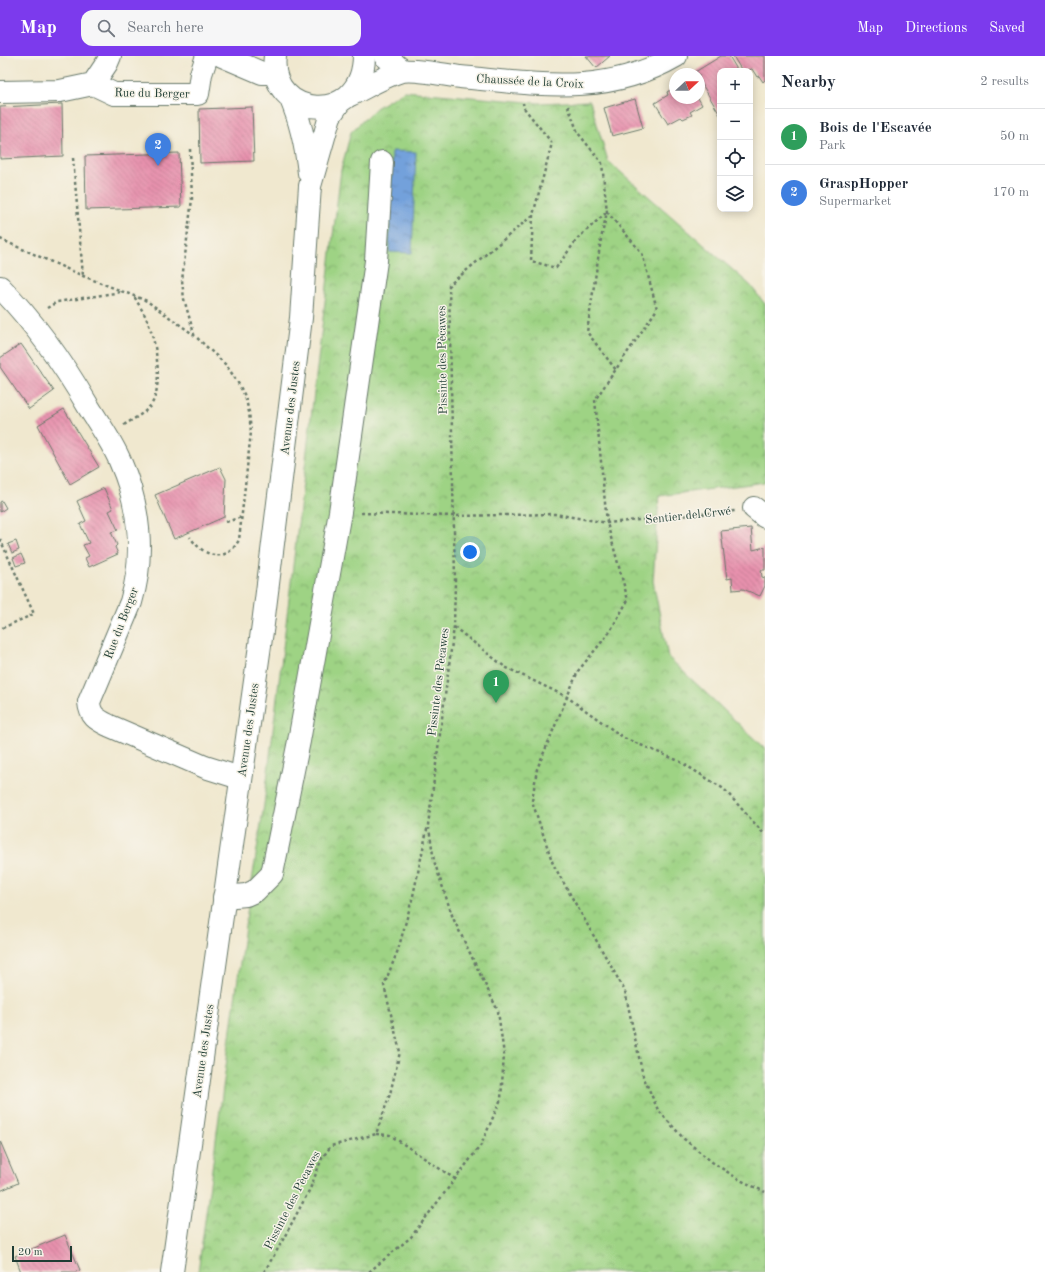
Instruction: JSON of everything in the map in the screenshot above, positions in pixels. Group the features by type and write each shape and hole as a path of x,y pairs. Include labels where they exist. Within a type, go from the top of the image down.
{"main road":[{"path":"104,97 107,64 110,56"},
{"name":"Rue du Berger","path":"0,92 60,91 104,97 198,94 201,74 207,56"},
{"path":"222,56 262,73 275,64"},
{"name":"Avenue des Justes","path":"310,186 330,116 359,83 364,69 364,56"},
{"path":"385,56 403,71"},
{"name":"Chaussée de la Croix","path":"290,98 306,106 323,107 345,99 403,71 522,82 584,85 626,78 664,63 676,56"},
{"name":"Avenue des Justes","path":"172,1272 240,778 263,624 301,318 310,186 306,144 299,118 290,98 280,86 275,64"},
{"path":"224,897 246,895 255,891 272,874 299,741 340,512 376,261 382,162"},
{"name":"Rue du Berger","path":"0,287 30,320 66,367 120,460 134,503 140,541 136,585 131,602 89,702 91,714 96,719 110,726 191,761 240,778"}],"path":[{"path":"522,82 524,108 552,143 532,215 531,261 556,268 578,238 607,212"},
{"path":"561,85 578,133 602,163 607,212 601,239 587,332 616,370"},
{"path":"190,149 192,199 182,280 184,298 194,335"},
{"path":"73,158 83,276"},
{"path":"607,212 642,253 658,309 595,400 607,523 628,600 609,633 578,671 537,769 532,801 553,864 625,991 642,1076 658,1110 684,1139 712,1162 740,1180 765,1192"},
{"name":"Pissinte des Pècawes","path":"264,1272 310,1189 322,1158 331,1146 376,1134 390,1094 400,1052 384,985 398,950 411,904 428,826 454,627 454,516 449,285 532,215"},
{"path":"0,239 83,276 147,301 194,335 226,365 242,391 249,412 251,432 239,540 235,548 222,555 208,554 197,547 190,537"},
{"path":"30,320 57,302 122,291"},
{"path":"105,435 145,412 155,396 157,386 155,342 146,318 133,296"},
{"name":"Sentier del Crwé","path":"340,512 454,516 555,514 607,523 687,516 760,512"},
{"path":"226,522 242,517"},
{"path":"0,539 34,614 0,629"},
{"path":"454,627 505,667 567,697 624,738 679,761 724,789 765,836"},
{"path":"369,1272 411,1236 481,1145 501,1099 504,1055 498,1011 453,918 434,861 428,826"},
{"path":"376,1134 390,1135 455,1179"}],"green space":[{"path":"404,91 539,103 590,101 608,161 750,285 765,304 765,482 659,496 653,581 668,657 765,749 765,1272 198,1272 246,919 264,805 341,170 351,132 376,108"}],"water":[{"path":"392,151 416,152 412,253 389,252"}],"building":[{"path":"586,56 610,56 596,68"},
{"path":"721,56 729,56 736,68 717,68 717,110 705,89 705,68 702,68"},
{"path":"733,56 765,56 765,80 763,82 759,76 757,77 753,68 740,68"},
{"path":"669,91 669,104 702,105 690,112 692,115 683,119 681,117 668,124 655,103 668,95 667,92"},
{"path":"635,99 643,128 612,136 604,108"},
{"path":"62,104 63,156 0,159 0,107"},
{"path":"252,107 254,161 200,163 199,109"},
{"path":"179,153 181,207 86,210 85,156"},
{"path":"21,344 54,391 29,409 0,367 0,358"},
{"path":"64,409 99,467 70,484 38,425"},
{"path":"220,467 226,479 224,517 174,539 155,495"},
{"path":"104,488 113,509 109,511 118,530 111,532 117,545 115,547 118,554 89,567 85,558 89,556 83,545 89,543 80,524 86,521 77,501"},
{"path":"2,501 6,508 0,512 0,502"},
{"path":"751,528 753,550 765,547 765,570 761,570 762,577 765,578 765,586 760,596 743,589 733,590 732,578 727,579 721,531"},
{"path":"16,541 19,550 12,553 8,544"},
{"path":"21,554 25,563 16,566 13,558"},
{"path":"0,1141 18,1183 0,1191"},
{"path":"65,1235 80,1270 76,1272 21,1272 15,1256"}],"place":[{"name":"GraspHopper","path":"158,166"},
{"name":"Bois de l'Escavée","path":"496,703"}]}
